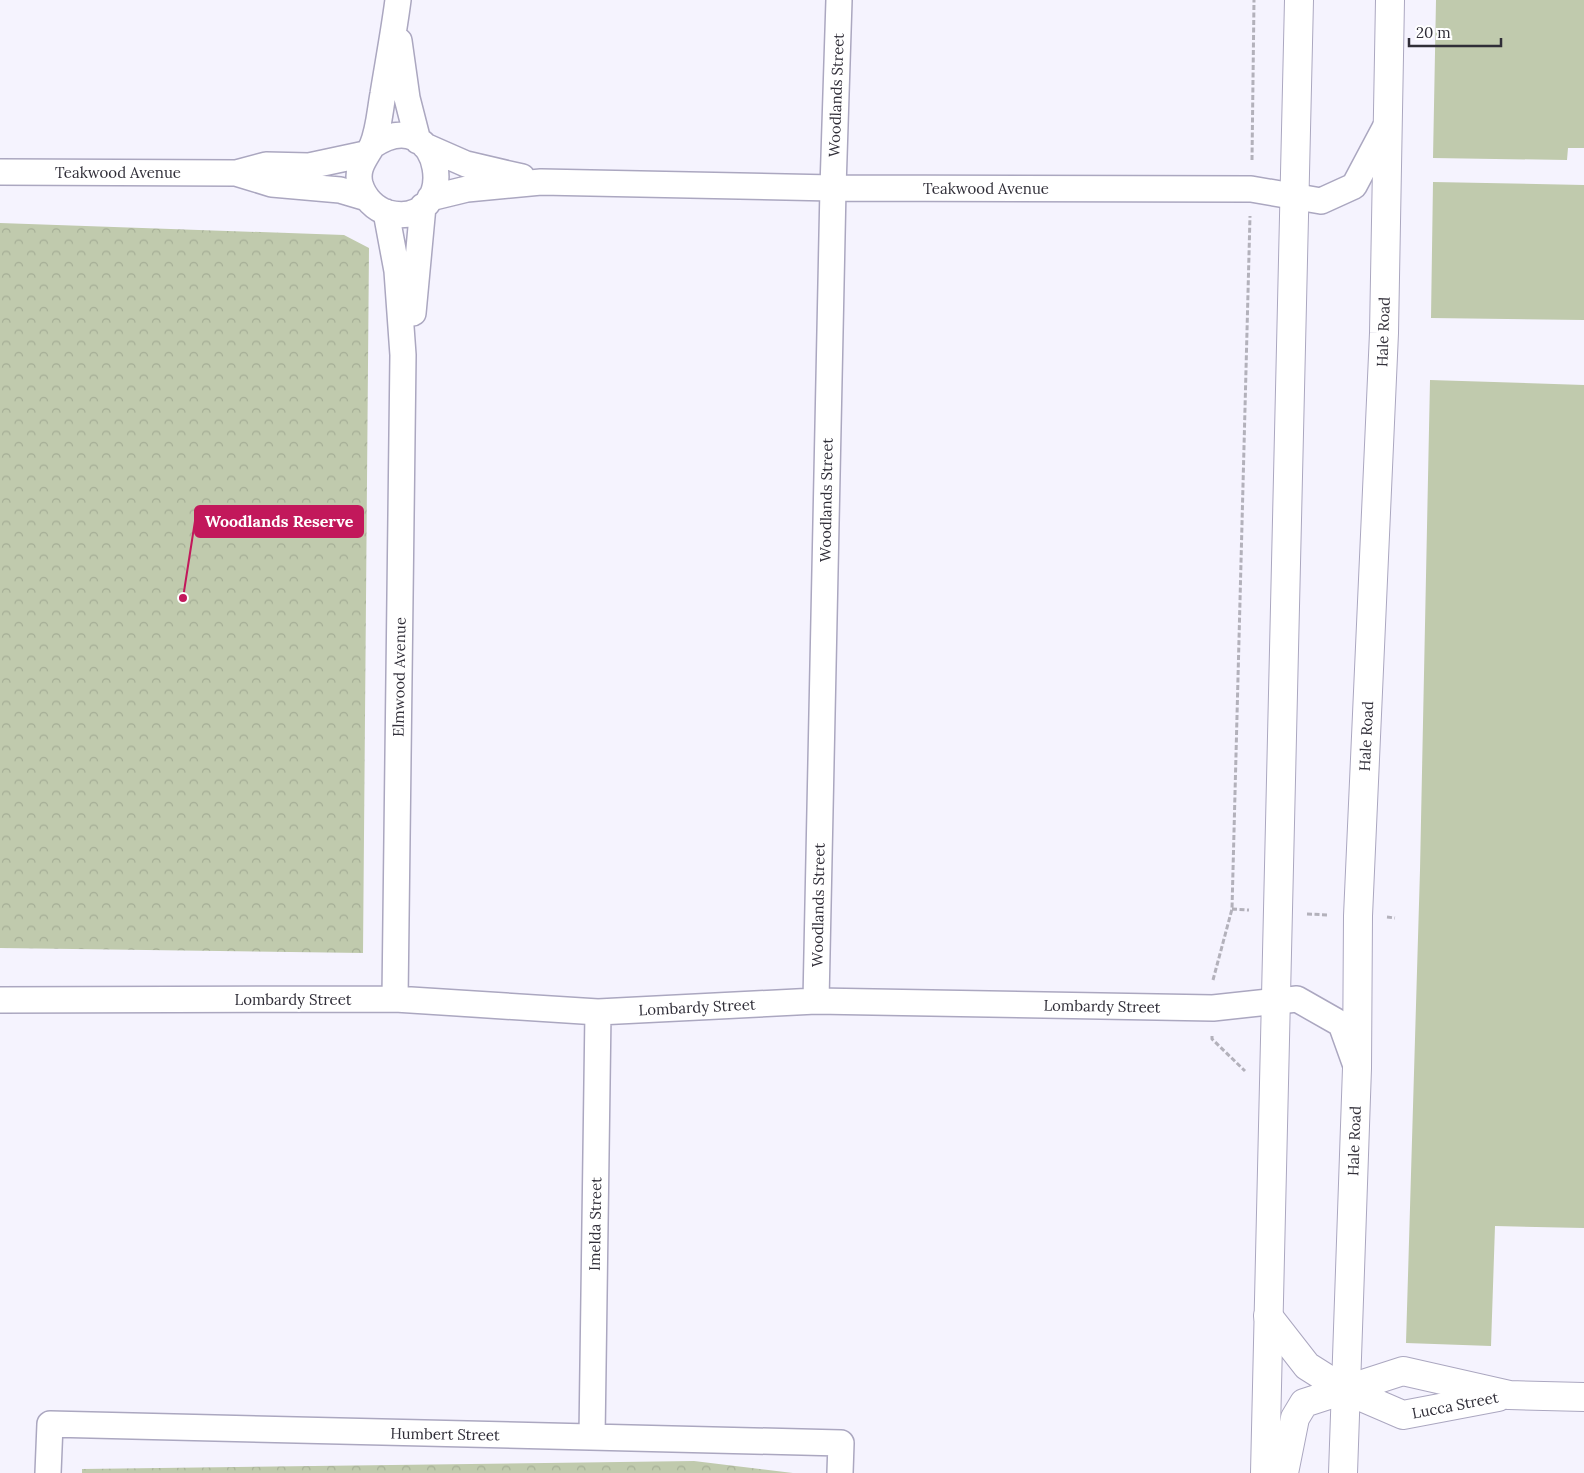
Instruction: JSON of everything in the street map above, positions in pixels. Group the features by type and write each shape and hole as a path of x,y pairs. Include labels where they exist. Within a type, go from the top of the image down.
{"main road":[{"path":"1265,1473 1299,0"},
{"name":"Hale Road","path":"1343,1473 1357,1068 1358,916 1383,342 1390,0"},
{"name":"Lucca Street","path":"1268,1316 1307,1366 1345,1390 1403,1415 1509,1395"},
{"name":"Lucca Street","path":"1284,1473 1295,1418 1304,1403 1403,1371 1509,1395 1584,1397"}],"street":[{"name":"Woodlands Street","path":"816,1001 833,188 839,0"},
{"name":"Elmwood Avenue","path":"397,8 407,98 422,143 436,163 438,182 427,202 419,235 412,323 403,355"},
{"name":"Elmwood Avenue","path":"394,999 403,355 397,271 376,205 360,184 359,174 378,122 397,8"},
{"name":"Teakwood Avenue","path":"427,202 467,189 541,182 833,188 1251,189 1320,201 1354,186 1388,122"},
{"path":"368,150 390,136 400,136 422,143"},
{"name":"Teakwood Avenue","path":"422,143 466,164 541,182"},
{"name":"Teakwood Avenue","path":"0,172 236,173 266,165 309,166 368,150"},
{"name":"Teakwood Avenue","path":"236,173 272,184 340,190 376,205"},
{"path":"376,205 405,214 427,202"},
{"name":"Lombardy Street","path":"0,1000 394,999 598,1012 816,1001 1213,1008 1297,1000 1341,1024 1357,1068"},
{"name":"Imelda Street","path":"592,1437 598,1012"},
{"name":"Humbert Street","path":"48,1473 50,1424 841,1443 840,1473"}],"path":[{"path":"1246,1079 1244,1070 1212,1040 1213,974 1232,909 1251,189 1254,0"},
{"path":"1232,909 1394,918"}],"green space":[{"path":"1436,0 1584,0 1584,148 1568,148 1567,160 1433,158"},
{"path":"1433,182 1584,185 1584,320 1431,318"},
{"path":"0,223 344,235 369,248 363,953 0,948"},
{"path":"1430,380 1584,385 1584,1228 1495,1226 1491,1346 1406,1343 1420,870"},
{"path":"694,1461 793,1473 82,1473 82,1469"}],"place":[{"name":"Woodlands Reserve","path":"183,598"}]}
